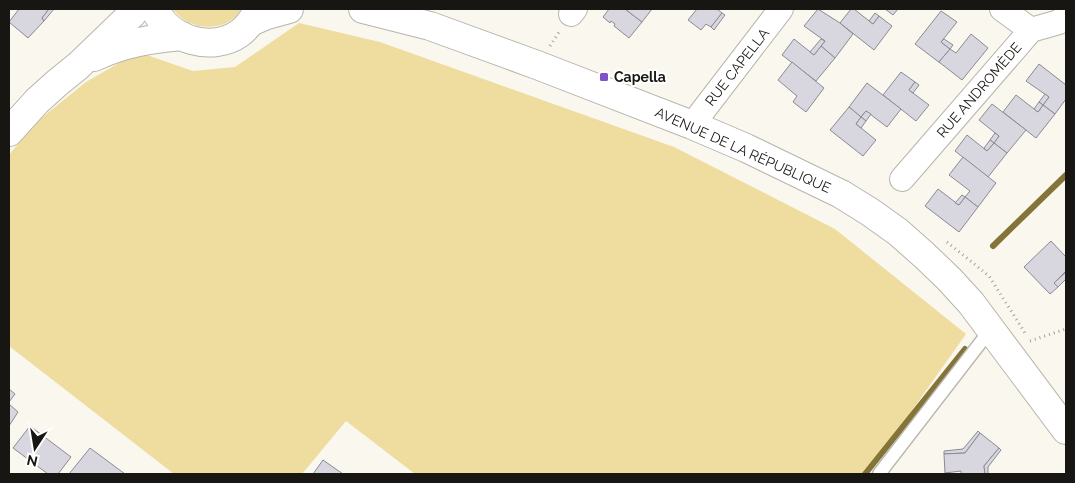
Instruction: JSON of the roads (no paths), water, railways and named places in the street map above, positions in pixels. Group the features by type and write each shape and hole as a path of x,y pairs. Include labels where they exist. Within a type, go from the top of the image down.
{"street":[{"path":"9,132 37,101 78,66 136,9"},
{"path":"155,9 170,29 186,39 204,43 222,41 239,33 256,15 267,15 289,9"},
{"name":"AVENUE DE LA RÉPUBLIQUE","path":"363,9 430,26 692,124 841,194 898,232 949,279 991,329 1066,430"},
{"name":"RUE CAPELLA","path":"692,124 781,9"},
{"path":"1002,9 1031,30"},
{"name":"RUE ANDROMÈDE","path":"902,178 1031,30 1059,22 1066,16"},
{"path":"78,66 114,48 133,42 182,36"}],"lane":[{"path":"879,474 991,329"}],"waterway":[{"path":"993,246 1066,175"},
{"path":"865,474 965,349"}],"place":[{"name":"Capella","path":"604,77"}]}
